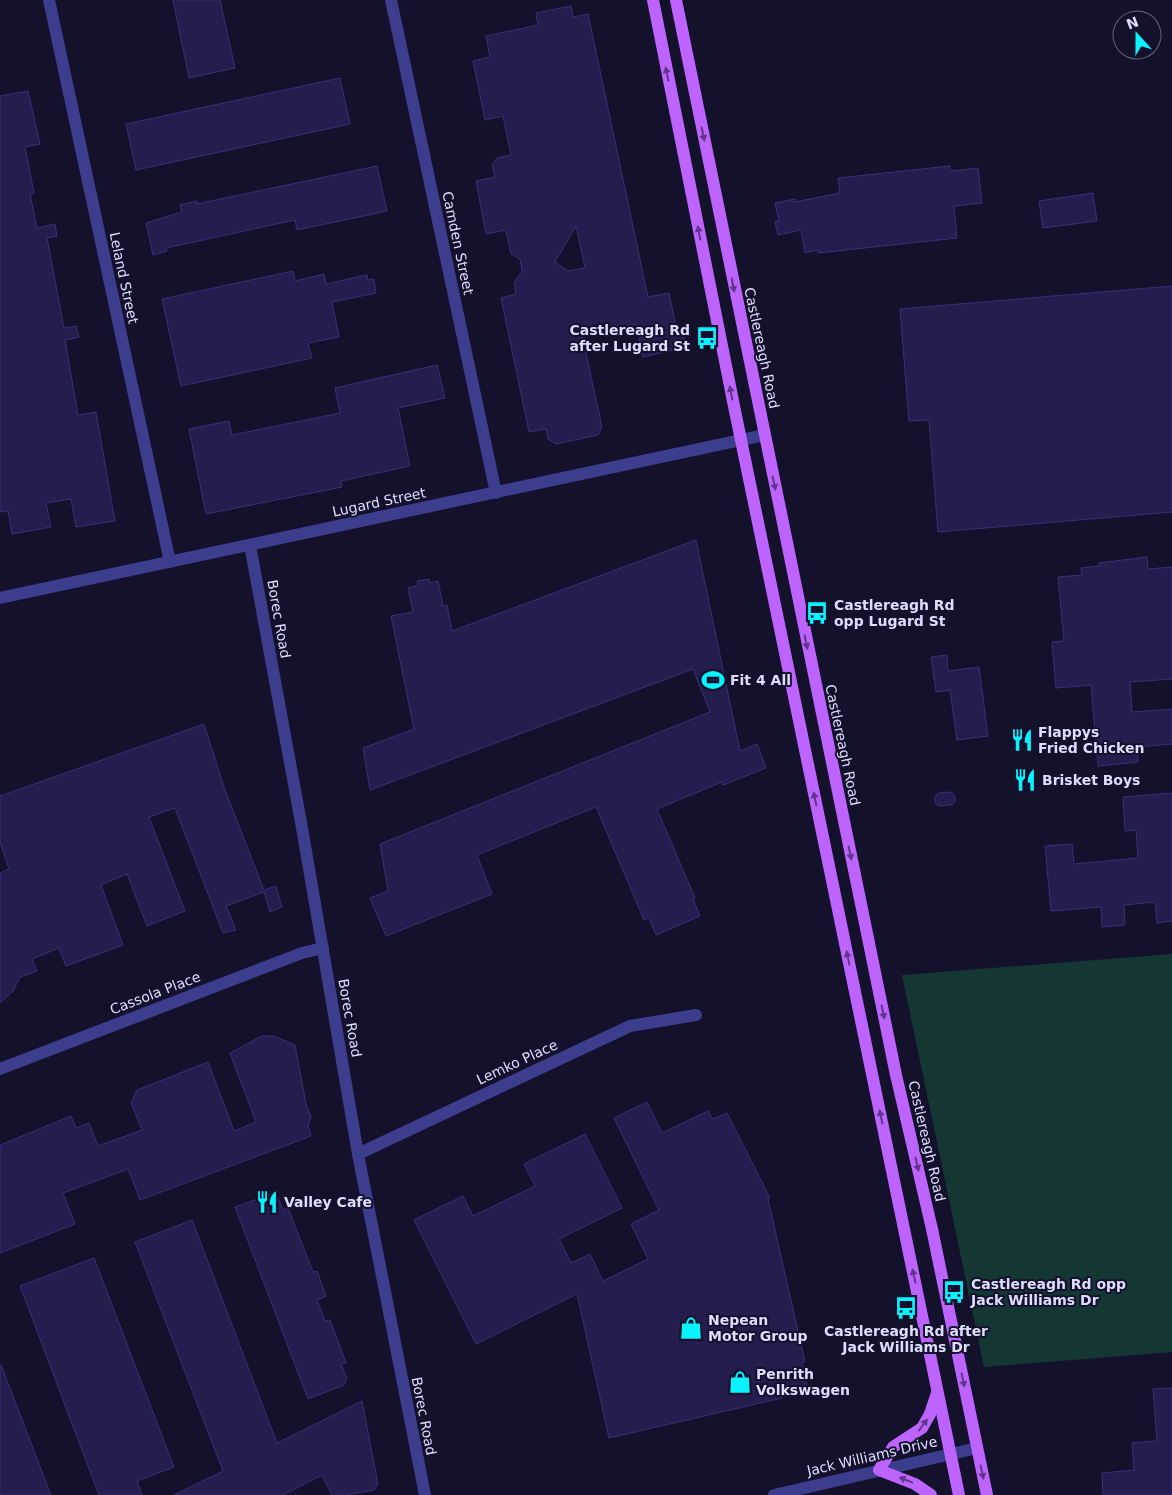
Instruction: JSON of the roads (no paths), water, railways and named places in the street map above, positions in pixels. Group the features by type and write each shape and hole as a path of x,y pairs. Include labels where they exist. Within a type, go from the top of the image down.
{"main road":[{"path":"653,0 741,440 959,1495"},
{"name":"Castlereagh Road","path":"676,0 899,1092 932,1229 987,1495"},
{"path":"931,1495 915,1484 879,1470 893,1448 922,1428 930,1414 937,1390"}],"street":[{"name":"Leland Street","path":"49,0 170,562"},
{"name":"Camden Street","path":"392,0 496,493"},
{"name":"Lugard Street","path":"0,598 764,435"},
{"name":"Borec Road","path":"250,545 323,948 358,1154 425,1495"},
{"name":"Cassola Place","path":"0,1069 302,953 323,948"},
{"name":"Lemko Place","path":"358,1154 630,1026 696,1015"},
{"name":"Jack Williams Drive","path":"774,1495 977,1448"}],"place":[{"name":"Castlereagh Rd after Lugard St","path":"707,338"},
{"name":"Castlereagh Rd opp Lugard St","path":"817,613"},
{"name":"Fit 4 All","path":"713,680"},
{"name":"Flappys Fried Chicken","path":"1022,740"},
{"name":"Brisket Boys","path":"1025,780"},
{"name":"Valley Cafe","path":"267,1202"},
{"name":"Castlereagh Rd opp Jack Williams Dr","path":"954,1292"},
{"name":"Castlereagh Rd after Jack Williams Dr","path":"906,1308"},
{"name":"Nepean Motor Group","path":"691,1328"},
{"name":"Penrith Volkswagen","path":"740,1382"}]}
